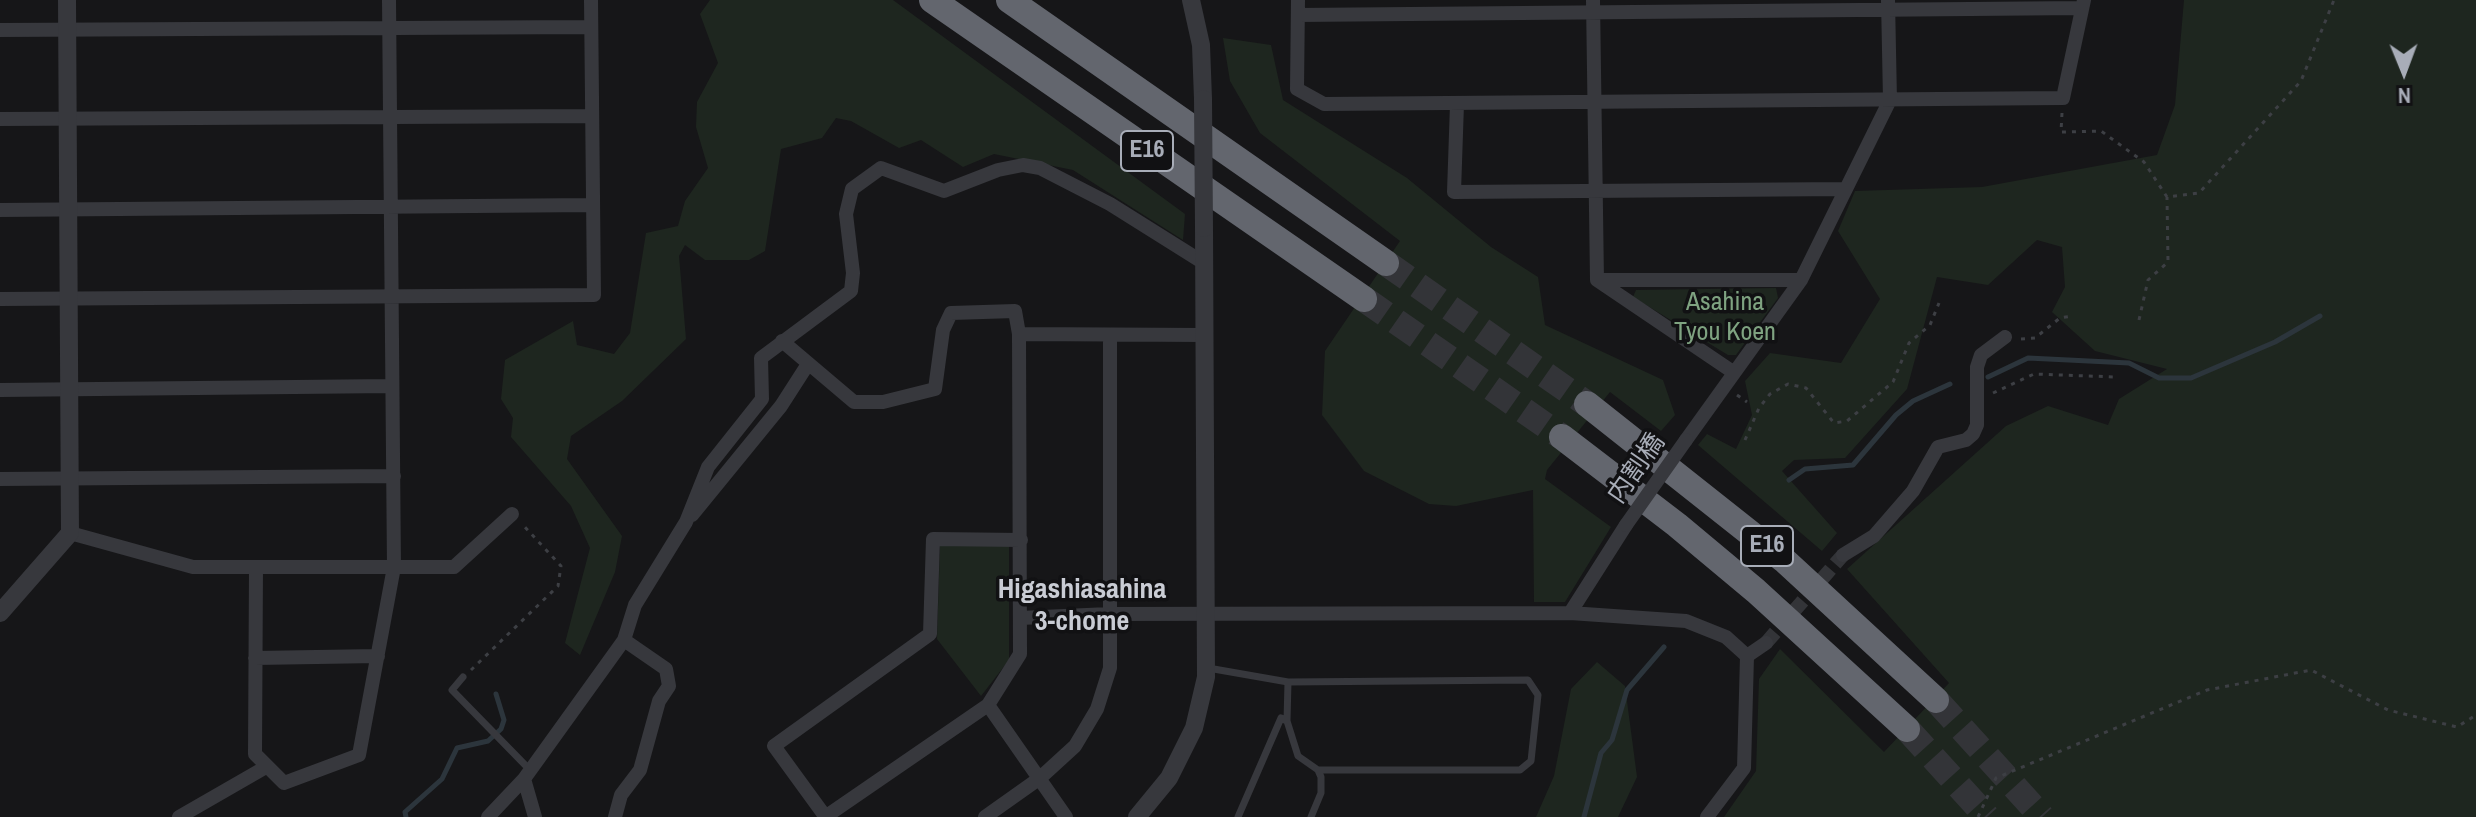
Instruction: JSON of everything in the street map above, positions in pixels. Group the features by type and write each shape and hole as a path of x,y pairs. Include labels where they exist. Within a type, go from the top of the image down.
{"highway":[{"name":"E16","path":"932,0 1364,299"},
{"name":"E16","path":"1009,0 1386,263"},
{"name":"E16","path":"1587,404 1784,560 1936,700"},
{"name":"E16","path":"1562,437 1677,525 1756,591 1907,729"}],"street":[{"path":"0,613 70,533 67,0"},
{"path":"256,568 255,754 284,783 359,755 394,567 389,0"},
{"path":"0,299 594,295 589,116 591,0"},
{"path":"1137,817 1169,778 1194,728 1206,668 1203,99 1201,45 1191,0"},
{"path":"2083,4 2063,98 1324,104 1297,89 1298,7 2083,4"},
{"path":"1888,5 1890,100"},
{"path":"1592,7 1597,280"},
{"path":"0,30 591,27"},
{"name":"内割橋","path":"1570,613 1626,525 1801,280 1890,100"},
{"path":"1457,104 1454,192 1845,189"},
{"path":"0,119 589,116"},
{"path":"687,521 708,467 762,399 761,358 842,301 851,291 853,273 846,214 852,189 881,168 944,191 998,170 1023,165 1040,168 1110,204 1204,263"},
{"path":"0,210 592,205"},
{"path":"1597,280 1801,280"},
{"path":"1597,280 1733,372"},
{"path":"782,341 854,402 883,402 935,389 943,330 951,313 1015,311 1019,334 1021,540 1020,654 988,705 825,817 774,746 930,634 933,539 1021,540"},
{"path":"1019,334 1203,335"},
{"path":"985,817 1040,778 1075,746 1097,709 1110,668 1110,335"},
{"path":"1843,555 1874,536 1913,491 1938,447 1966,440 1973,434 1977,425 1977,367 1981,355 2005,337"},
{"path":"488,817 499,801 527,775 624,640 635,605 687,521 781,406 808,364"},
{"path":"0,390 392,386"},
{"path":"0,479 394,476"},
{"path":"70,533 193,567 454,567 512,514"},
{"path":"1020,618 1109,614 1570,613 1686,621 1726,637 1747,656 1744,768 1707,817"},
{"path":"615,817 621,795 640,770 659,701 669,686 666,669 624,640"},
{"path":"1747,656 1766,643"},
{"path":"255,658 378,656"},
{"path":"988,705 1066,817"},
{"path":"179,817 266,767"},
{"path":"527,775 535,817"}],"lane":[{"path":"1206,668 1288,682 1528,680 1538,695 1531,761 1520,770 1318,770 1298,756 1287,721 1288,682"},
{"path":"463,677 452,690 527,775"},
{"path":"1238,817 1281,718 1287,721"},
{"path":"1311,817 1321,793 1318,770"}],"path":[{"path":"2167,197 2199,193 2301,81 2334,0"},
{"path":"2063,98 2061,132 2101,131 2144,162 2167,197 2168,262 2148,280 2139,320"},
{"path":"1745,440 1759,408 1770,394 1788,384 1806,388 1834,423 1847,421 1893,382 1909,343 1930,325 1939,303"},
{"path":"2005,337 2035,338 2060,318 2072,316"},
{"path":"1977,395 1995,393 2034,374 2116,377"},
{"path":"463,677 558,586 561,566 512,514"},
{"path":"1978,817 1996,778 2207,690 2311,670 2388,710 2457,727 2476,715"}],"green space":[{"path":"710,0 893,0 1185,214 1183,240 1073,170 994,154 963,167 921,140 899,148 851,121 836,118 822,138 781,149 765,251 749,260 705,260 685,245 679,256 686,339 622,401 571,436 567,459 622,536 615,572 580,655 565,643 590,548 571,506 511,437 513,418 501,399 505,360 573,321 577,345 614,354 630,333 646,233 678,226 685,201 708,168 696,127 697,102 718,63 700,14"},
{"path":"2184,0 2476,0 2476,817 1724,817 1756,771 1759,679 1780,649 1884,752 1949,683 1847,569 2006,426 2048,406 2108,425 2119,399 2167,369 2095,351 2052,312 2065,287 2062,247 2037,240 1988,285 1937,277 1907,389 1845,458 1794,460 1782,471 1837,533 1822,551 1698,445 1707,434 1736,449 1752,415 1745,381 1770,353 1841,363 1880,299 1838,231 1855,191 1982,187 2157,155 2175,105"},
{"path":"1223,38 1271,45 1283,100 1407,178 1491,247 1538,277 1545,325 1663,380 1675,415 1661,431 1610,392 1547,470 1545,479 1611,527 1565,602 1534,602 1533,490 1456,506 1429,504 1364,471 1322,415 1325,351 1400,241 1260,133 1230,81"},
{"name":"Asahina Tyou Koen","path":"1776,288 1778,298 1736,355 1728,355 1633,297 1636,290"},
{"path":"940,546 1009,546 1009,660 981,696 937,639"},
{"path":"1597,662 1625,686 1637,777 1618,817 1536,817 1554,776 1571,689"}],"waterway":[{"path":"1988,377 2028,358 2129,363 2159,378 2191,378 2275,342 2320,316"},
{"path":"1789,480 1805,469 1853,465 1896,415 1913,401 1950,384"},
{"path":"1584,817 1601,753 1612,740 1627,690 1664,647"},
{"path":"406,817 405,812 442,779 457,748 488,741 501,729 504,720 496,694"}],"tunnel":[{"path":"1386,263 1587,404"},
{"path":"1364,299 1562,437"},
{"path":"1766,643 1843,555"},
{"path":"1936,700 2042,817"},
{"path":"1907,729 1987,817"}],"district":[{"name":"Higashiasahina 3-chome","path":"1082,606"}]}
